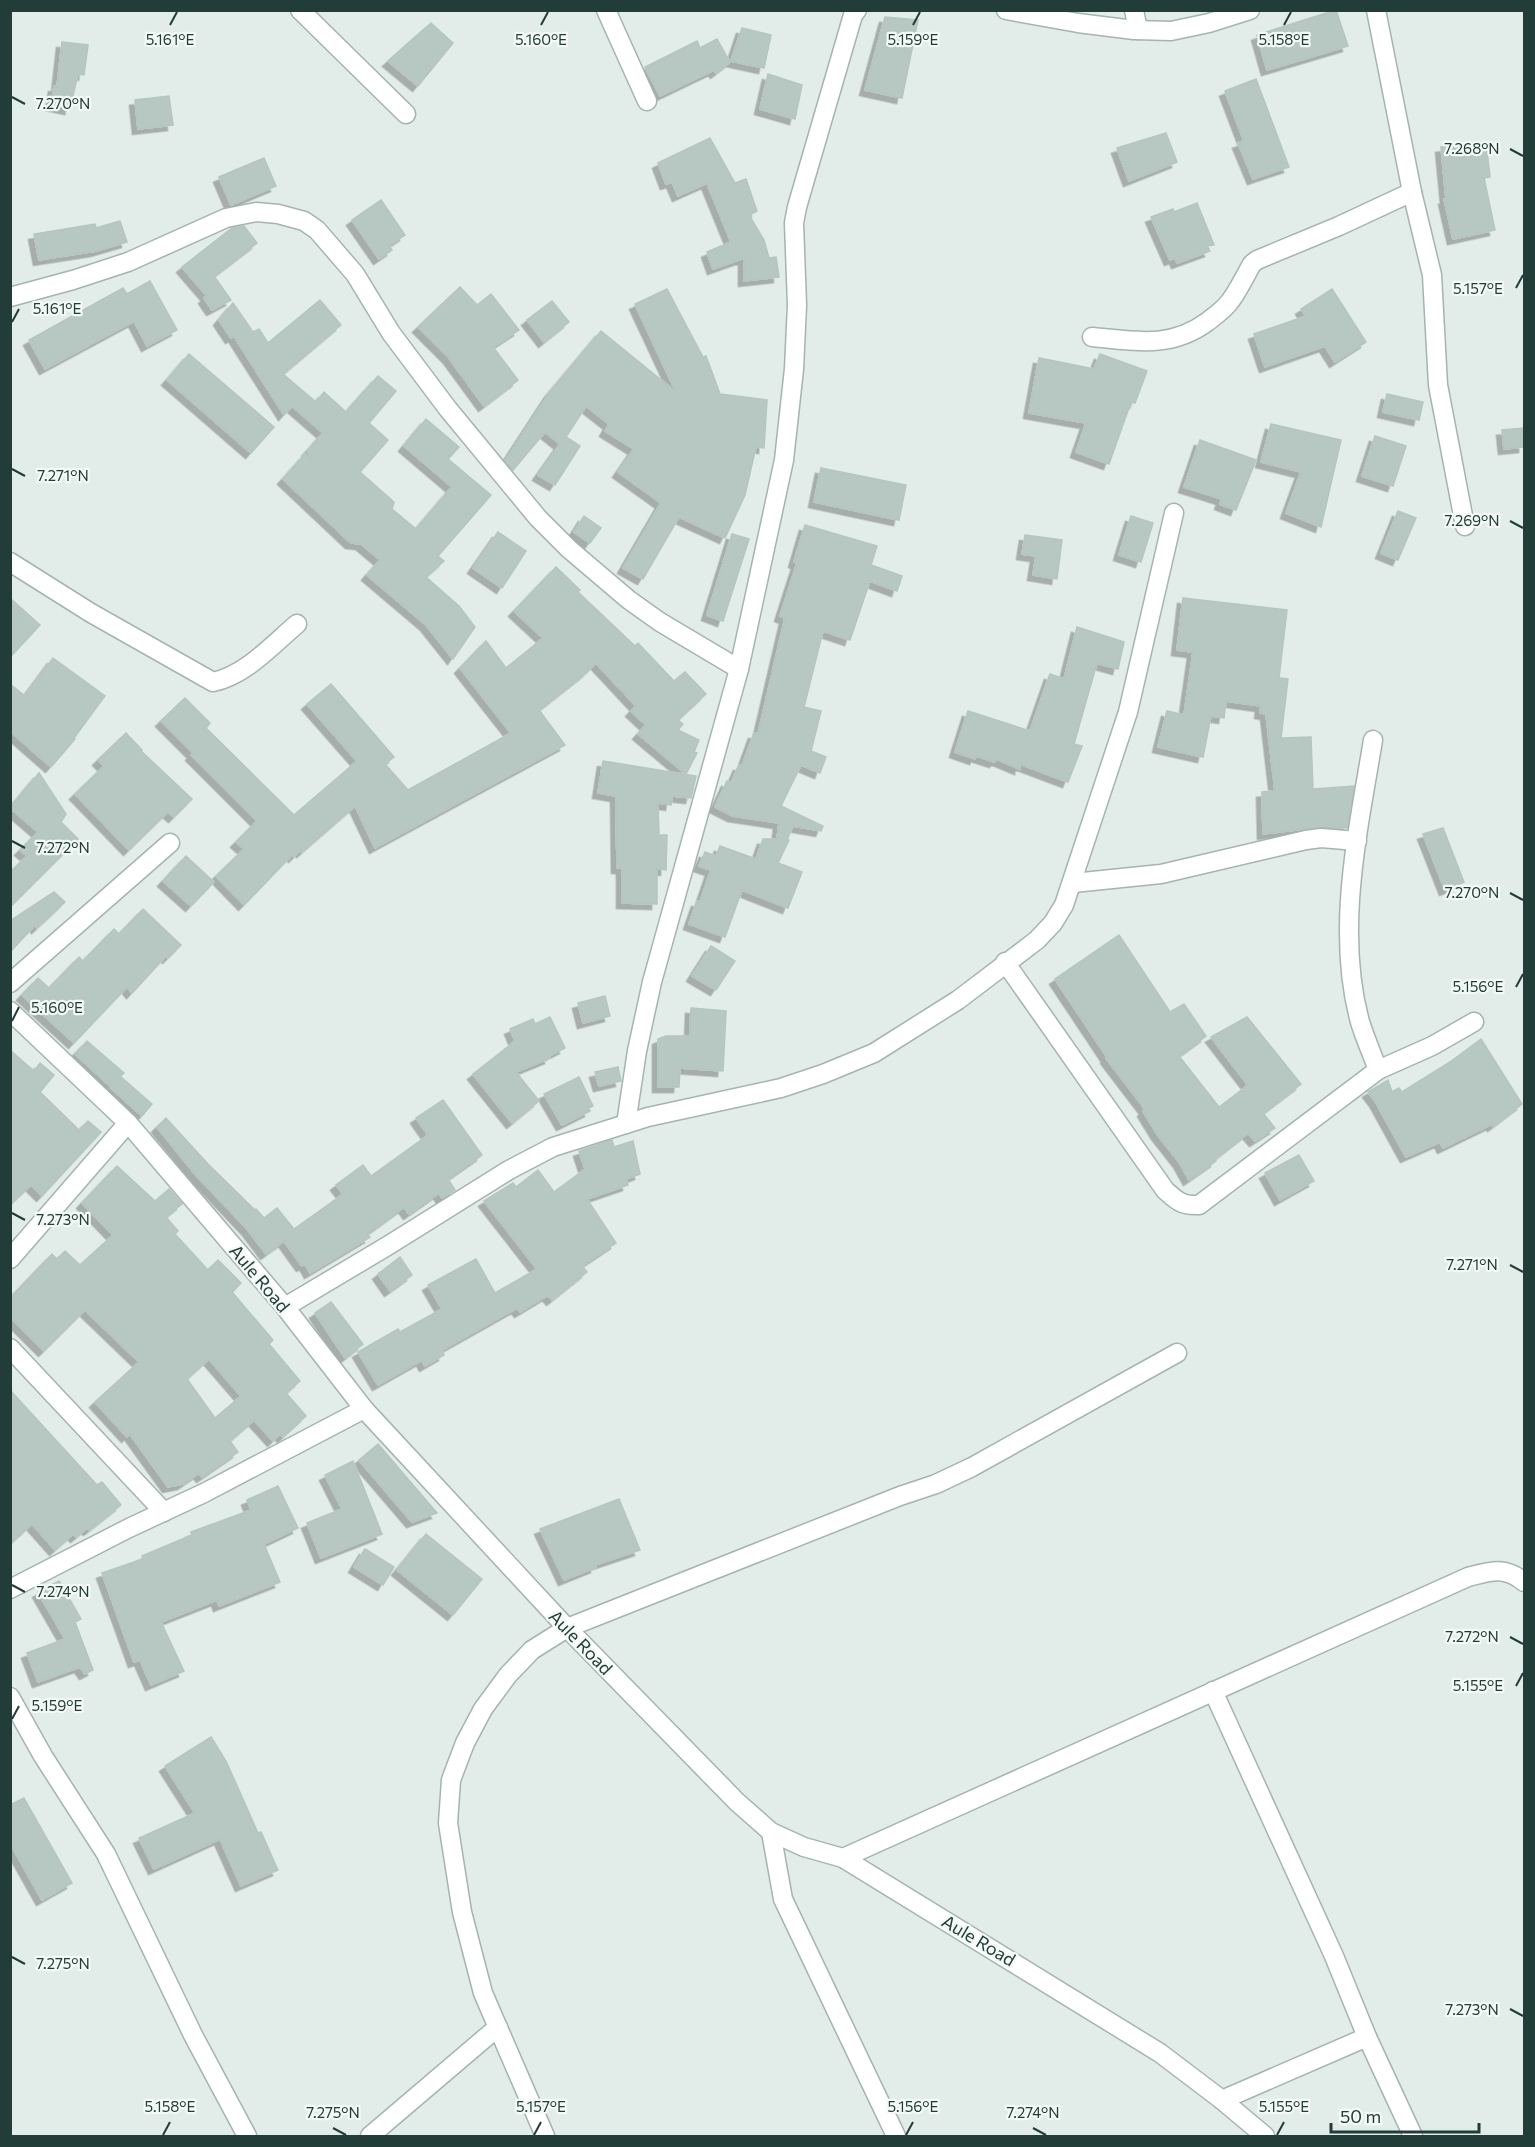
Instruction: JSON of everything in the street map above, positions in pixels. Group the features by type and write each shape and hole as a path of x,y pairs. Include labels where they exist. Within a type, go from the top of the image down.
{"street":[{"path":"300,10 406,114"},
{"path":"606,10 647,101"},
{"path":"626,1124 637,1051 652,982 739,669 784,460 794,358 796,207 850,26 857,10"},
{"path":"1006,10 1078,23 1138,30 1171,31 1209,23 1250,10"},
{"path":"1134,10 1138,30"},
{"path":"1376,10 1412,192 1432,275 1438,386 1465,526"},
{"path":"1092,337 1145,342 1164,341 1173,340 1198,329 1231,300 1252,264 1257,260 1339,226 1412,192"},
{"path":"10,297 128,262 226,218 256,212 278,214 304,221 317,230 355,274 391,333 448,409 538,518 578,557 628,600 739,669"},
{"path":"285,1307 509,1170 553,1147 648,1117 781,1088 824,1074 874,1053 958,1000 1005,962 1037,940 1053,923 1073,883 1128,712 1174,513"},
{"path":"10,562 91,613 213,682 228,678 243,668 297,624"},
{"path":"1373,740 1357,841 1348,926 1352,977 1360,1023 1378,1070"},
{"path":"1073,883 1161,874 1306,840 1321,838 1357,841"},
{"path":"10,983 170,843"},
{"path":"1005,962 1165,1190 1176,1201 1188,1206 1199,1205 1378,1070 1432,1046 1474,1022"},
{"name":"Aule Road","path":"10,1011 128,1123 285,1307 364,1408 567,1628 737,1802 771,1832 804,1848 843,1858 1071,1996 1160,2053 1265,2136"},
{"path":"10,1259 128,1123"},
{"path":"10,1348 164,1512"},
{"path":"545,2136 483,1993 462,1912 448,1823 452,1780 465,1743 489,1700 508,1675 532,1650 567,1628 900,1496 936,1484 972,1467 1177,1353"},
{"path":"10,1589 364,1408"},
{"path":"843,1858 1468,1577 1494,1570 1514,1574 1524,1582"},
{"path":"1213,1691 1413,2136"},
{"path":"10,1697 43,1756 106,1854 193,2035 247,2136"},
{"path":"771,1832 783,1899 896,2136"},
{"path":"370,2136 498,2027"},
{"path":"1222,2100 1367,2037"}],"building":[{"path":"1336,10 1348,46 1267,70 1257,35"},
{"path":"885,17 918,20 902,98 865,90"},
{"path":"431,23 453,43 418,86 388,61"},
{"path":"742,28 771,35 764,68 731,61"},
{"path":"717,39 730,62 716,73 714,70 660,96 645,67 697,41 700,48"},
{"path":"62,42 88,45 84,75 78,74 70,109 51,105 54,86 57,87"},
{"path":"768,74 802,85 795,119 760,109"},
{"path":"1256,79 1289,167 1253,179 1238,143 1244,141 1225,91"},
{"path":"169,96 173,125 138,129 135,100"},
{"path":"1166,133 1177,162 1129,181 1117,148"},
{"path":"710,138 735,183 746,179 757,211 749,215 764,240 769,258 776,257 779,277 744,281 744,258 713,269 707,252 731,242 707,183 678,196 672,182 666,184 658,163"},
{"path":"1486,142 1490,177 1484,178 1495,230 1453,239 1444,199 1446,199 1441,147"},
{"path":"264,158 276,186 231,205 219,177"},
{"path":"381,200 405,235 389,246 392,250 379,259 352,220"},
{"path":"1197,203 1214,245 1207,246 1210,251 1177,263 1175,258 1170,260 1151,217 1173,209 1174,212"},
{"path":"120,221 127,242 96,251 39,260 34,234 95,224 96,228"},
{"path":"244,226 257,243 214,276 231,300 212,310 204,298 207,296 182,267 232,228"},
{"path":"150,281 177,330 147,346 134,321 45,369 29,340 123,288 127,294"},
{"path":"460,287 477,305 491,294 519,330 493,347 518,380 484,406 449,358 418,327"},
{"path":"667,289 703,357 706,356 720,394 767,400 764,448 756,447 745,495 725,538 679,517 643,579 623,568 661,503 618,472 634,449 605,431 609,424 586,406 566,437 580,446 555,485 538,475 560,444 545,432 513,470 505,461 550,392 601,331 676,392 635,304"},
{"path":"1332,289 1366,342 1335,362 1325,346 1265,367 1254,334 1306,316 1301,309"},
{"path":"320,300 341,325 283,374 316,402 324,392 346,412 378,376 396,391 369,423 388,440 360,472 394,502 392,509 416,529 452,487 404,446 426,419 459,447 448,459 491,495 438,556 444,561 426,577 459,606 475,627 453,659 426,625 367,575 380,560 361,544 351,543 283,479 305,454 313,461 307,451 323,433 292,406 284,415 234,336 231,338 219,320 233,303 253,332 259,329 268,343"},
{"path":"552,301 569,322 544,342 527,320"},
{"path":"189,354 274,427 251,453 167,380"},
{"path":"1100,354 1147,371 1135,403 1131,402 1109,464 1076,452 1086,423 1029,413 1039,358 1094,369"},
{"path":"1387,394 1423,402 1419,420 1383,412"},
{"path":"1271,424 1341,440 1321,527 1286,513 1301,472 1261,462"},
{"path":"1524,428 1524,447 1504,449 1502,430"},
{"path":"1375,436 1406,446 1393,486 1362,476"},
{"path":"1200,440 1256,460 1236,510 1220,504 1222,499 1184,487"},
{"path":"821,468 906,485 899,520 814,502"},
{"path":"1398,511 1416,518 1398,560 1381,553"},
{"path":"584,516 601,528 590,543 574,532"},
{"path":"1131,516 1153,523 1141,562 1119,555"},
{"path":"805,525 877,546 871,565 902,576 897,591 870,581 850,640 823,631 804,707 821,711 811,751 826,757 820,773 801,765 781,806 823,826 821,831 793,826 787,840 789,840 778,863 802,872 788,908 742,890 725,937 689,924 697,901 700,902 711,870 699,866 705,852 716,856 720,846 756,859 763,839 777,839 779,823 733,816 715,807 727,781 731,783 739,765 742,766 754,733 758,734 785,618 780,616 797,563 794,562"},
{"path":"498,532 526,551 502,588 473,568"},
{"path":"732,534 749,539 723,621 707,615"},
{"path":"1025,535 1062,540 1057,579 1033,575 1036,556 1022,554"},
{"path":"556,567 580,590 578,592 635,646 638,643 674,681 685,672 706,694 678,720 683,724 678,730 699,740 694,752 697,753 686,774 638,734 646,725 631,711 636,706 596,663 539,710 565,745 375,848 355,806 302,852 301,850 294,857 292,855 244,905 216,876 244,849 236,842 257,821 191,755 193,753 161,721 185,698 210,723 206,728 294,815 357,761 307,704 331,684 394,757 385,764 408,790 511,733 460,668 486,641 506,668 543,638 514,611"},
{"path":"10,598 40,625 10,657"},
{"path":"1183,598 1287,610 1279,678 1288,679 1281,738 1311,737 1313,789 1354,786 1347,828 1320,827 1263,834 1262,792 1275,791 1266,714 1260,713 1261,706 1226,701 1224,718 1211,716 1203,757 1158,747 1167,711 1184,715 1193,652 1177,650"},
{"path":"1077,627 1124,642 1118,669 1097,663 1074,744 1082,746 1068,782 1020,764 1020,769 996,759 995,762 976,756 975,759 955,752 968,711 1030,731 1050,674 1064,679"},
{"path":"53,658 105,696 75,739 51,767 10,731 10,684 25,696"},
{"path":"126,733 141,751 192,799 174,817 168,812 129,850 75,794 104,766 98,760"},
{"path":"603,761 696,776 691,798 672,796 671,805 658,803 659,835 667,835 666,870 657,869 657,904 622,903 622,868 617,868 616,796 598,793"},
{"path":"39,773 66,814 61,822 78,839 10,907 10,872 27,856 20,850 38,832 10,808"},
{"path":"1443,828 1464,882 1445,890 1423,834"},
{"path":"186,856 214,882 191,906 163,881"},
{"path":"54,892 65,902 37,928 35,925 10,952 10,921"},
{"path":"143,909 181,945 168,958 166,956 132,993 127,987 74,1043 22,995 38,978 49,988 79,957 83,961 114,929 119,934"},
{"path":"1119,935 1170,1012 1184,1004 1206,1036 1179,1056 1219,1107 1248,1085 1211,1037 1247,1017 1301,1084 1263,1113 1275,1128 1255,1141 1248,1133 1215,1159 1216,1161 1189,1180 1179,1162 1157,1134 1143,1111 1145,1109 1106,1058 1055,979"},
{"path":"711,946 735,961 716,990 692,976"},
{"path":"605,996 610,1016 583,1023 578,1003"},
{"path":"691,1008 726,1011 723,1071 680,1068 679,1087 658,1087 658,1039 666,1036 690,1036"},
{"path":"550,1017 565,1048 549,1056 550,1058 516,1072 539,1101 512,1123 473,1074 515,1041 510,1029 533,1019 535,1024"},
{"path":"1481,1039 1522,1104 1493,1126 1492,1124 1443,1148 1440,1142 1406,1157 1368,1092 1388,1080 1392,1092 1399,1088 1402,1092 1450,1062"},
{"path":"87,1041 124,1073 110,1086 75,1054"},
{"path":"10,1050 34,1071 40,1063 54,1075 40,1092 79,1130 88,1121 101,1132 42,1196 31,1185 10,1205"},
{"path":"618,1067 621,1081 599,1086 595,1072"},
{"path":"121,1077 152,1104 142,1116 111,1088"},
{"path":"579,1077 593,1106 588,1108 590,1111 562,1125 544,1094"},
{"path":"443,1100 482,1155 448,1179 455,1190 442,1198 439,1193 409,1214 404,1207 367,1234 370,1237 310,1273 284,1241 266,1254 248,1230 195,1174 157,1127 166,1118 208,1164 264,1218 277,1208 294,1229 343,1194 336,1185 363,1165 371,1176 428,1135 416,1118"},
{"path":"612,1140 614,1147 633,1141 640,1174 626,1179 628,1185 587,1199 616,1243 582,1266 587,1272 552,1300 548,1295 520,1312 517,1308 442,1350 444,1355 425,1366 422,1360 378,1385 358,1352 398,1329 400,1332 442,1309 428,1285 476,1259 495,1293 537,1269 484,1201 513,1183 516,1187 538,1170 554,1192 585,1169 579,1151"},
{"path":"1299,1155 1314,1181 1280,1200 1265,1173"},
{"path":"117,1166 155,1201 169,1189 182,1204 166,1217 178,1231 175,1234 208,1270 218,1260 241,1283 232,1292 273,1340 269,1344 300,1381 286,1393 306,1416 283,1437 280,1434 273,1441 254,1420 230,1441 238,1452 202,1477 199,1473 183,1484 168,1487 130,1434 127,1437 95,1402 139,1362 85,1310 44,1351 10,1317 10,1298 52,1254 57,1259 65,1251 80,1265 113,1235 82,1203","holes":["209,1359 241,1396 215,1418 187,1379"]},
{"path":"400,1257 412,1275 390,1291 378,1274"},
{"path":"331,1302 363,1344 345,1358 315,1313"},
{"path":"10,1390 97,1485 102,1482 121,1505 89,1530 87,1528 76,1537 73,1534 55,1550 32,1524 10,1544"},
{"path":"378,1444 437,1513 412,1522 359,1460"},
{"path":"353,1461 382,1534 321,1558 307,1523 342,1509 325,1475"},
{"path":"278,1486 298,1528 264,1544 280,1582 219,1606 217,1600 161,1622 184,1671 151,1685 140,1660 134,1662 102,1573 143,1559 142,1556 192,1535 191,1532 251,1510 247,1500"},
{"path":"619,1499 640,1550 595,1565 596,1567 564,1580 540,1529"},
{"path":"426,1534 482,1579 453,1615 397,1570"},
{"path":"365,1549 394,1567 383,1585 354,1567"},
{"path":"59,1581 81,1619 75,1622 93,1670 85,1674 80,1667 38,1682 27,1653 65,1639 38,1592"},
{"path":"211,1737 226,1761 258,1833 261,1832 278,1870 241,1886 220,1839 154,1869 139,1838 195,1813 165,1766"},
{"path":"24,1798 72,1883 42,1900 10,1843 10,1805"}]}
